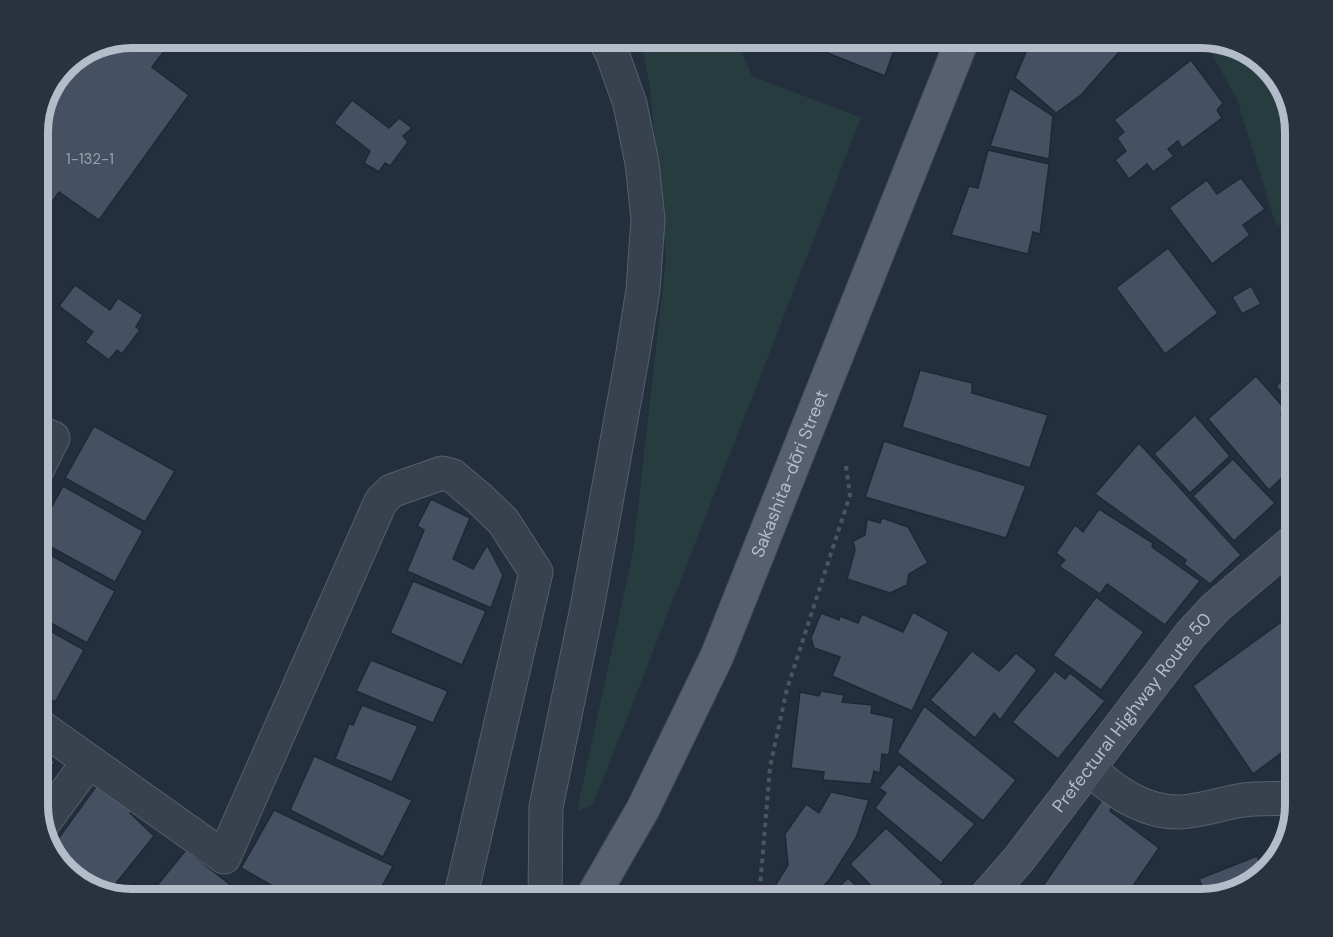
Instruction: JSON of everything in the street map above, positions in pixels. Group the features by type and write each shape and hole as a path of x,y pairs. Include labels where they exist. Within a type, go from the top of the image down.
{"main road":[{"name":"Sakashita-dōri Street","path":"597,889 644,809 717,656 959,48"},
{"name":"Prefectural Highway Route 50","path":"994,889 1019,860 1190,635 1215,608 1285,549"}],"street":[{"path":"545,889 546,807 587,608 643,290 648,219 642,163 630,104 609,48"},
{"path":"48,436 53,438 48,448"},
{"path":"48,732 224,857 381,501 391,491 442,473 453,477 503,521 536,572 463,889"},
{"path":"49,816 89,761"},
{"path":"1089,768 1106,784 1132,799 1162,810 1179,812 1246,800 1285,798"}],"path":[{"path":"760,889 770,767 787,689 850,495 846,466"}],"green space":[{"path":"642,48 740,48 752,76 861,118 593,805 577,811 633,552 666,259 650,87"},
{"path":"1209,49 1223,51 1248,62 1271,85 1281,105 1285,132 1285,226 1276,225 1237,99"}],"building":[{"path":"132,48 166,48 152,67 189,95 99,220 59,192 48,207 48,127 54,100 62,85 85,62 100,54"},
{"path":"300,48 310,48 306,53"},
{"path":"821,48 895,48 885,76 820,50"},
{"path":"1028,48 1114,48 1119,52 1081,95 1056,113 1015,78"},
{"path":"1191,60 1223,103 1217,110 1222,118 1182,148 1178,141 1168,149 1174,156 1153,172 1147,164 1129,179 1115,160 1126,151 1117,138 1124,132 1114,120"},
{"path":"1010,88 1053,116 1049,159 990,146"},
{"path":"352,100 389,128 399,118 412,128 403,136 408,142 390,166 385,163 379,172 364,163 370,151 334,123"},
{"path":"988,150 1049,164 1040,234 1033,232 1028,254 951,235 969,186 978,188"},
{"path":"1241,178 1265,209 1243,225 1250,235 1212,264 1169,208 1207,180 1217,194"},
{"path":"1168,248 1218,313 1165,354 1116,288"},
{"path":"75,285 110,310 118,298 143,315 136,327 140,330 122,354 117,350 109,360 85,342 93,332 59,306"},
{"path":"1251,286 1261,304 1242,314 1232,297"},
{"path":"920,370 972,383 972,393 1048,415 1030,468 902,427"},
{"path":"1256,376 1285,409 1281,414 1285,419 1285,475 1269,490 1208,419"},
{"path":"1285,378 1285,397 1276,386"},
{"path":"1195,415 1230,456 1190,493 1154,454"},
{"path":"94,426 175,471 145,522 65,478"},
{"path":"884,441 1026,486 1006,538 865,497"},
{"path":"1139,443 1241,555 1210,584 1184,564 1186,560 1095,494"},
{"path":"1233,459 1275,503 1234,541 1193,496"},
{"path":"63,486 143,531 115,582 48,545 48,514"},
{"path":"431,499 470,518 453,559 473,569 487,545 503,575 491,608 407,571 424,530 417,526"},
{"path":"1099,509 1153,543 1152,547 1200,581 1165,625 1107,584 1100,594 1059,566 1065,560 1056,553 1075,525 1083,532"},
{"path":"882,518 908,527 928,563 909,574 907,585 890,593 847,579 855,550 853,541 865,535 867,519 880,523"},
{"path":"48,554 115,591 87,643 48,622"},
{"path":"413,581 486,611 462,665 390,633"},
{"path":"1096,597 1144,632 1101,690 1053,655"},
{"path":"913,612 949,632 912,711 832,676 840,657 814,648 811,638 821,613 839,620 840,616 858,623 862,614 903,632"},
{"path":"1285,619 1285,750 1253,774 1193,686"},
{"path":"48,630 84,650 55,702 48,698"},
{"path":"972,651 999,671 1016,653 1037,670 1000,720 994,713 975,738 930,700"},
{"path":"371,660 448,691 433,723 356,691"},
{"path":"1055,671 1065,679 1070,673 1105,701 1058,759 1012,722"},
{"path":"821,691 844,695 842,702 872,705 871,713 894,718 889,755 882,754 880,773 874,771 871,784 823,780 824,772 791,768 800,692 819,696"},
{"path":"362,705 418,726 392,782 335,759 349,724 353,725"},
{"path":"924,706 1016,780 983,821 897,752"},
{"path":"48,756 55,762 48,772"},
{"path":"314,756 412,800 383,857 290,810"},
{"path":"899,764 975,824 941,863 875,808 886,793 879,788"},
{"path":"100,781 134,808 130,813 154,836 113,887 85,875 69,860 56,841"},
{"path":"831,792 869,800 856,838 821,889 773,889 788,865 785,834 806,804 819,813"},
{"path":"1102,800 1112,806 1110,811 1159,848 1131,889 1041,889"},
{"path":"274,810 393,866 380,889 278,889 241,868"},
{"path":"886,828 944,882 937,889 874,889 850,864"},
{"path":"186,850 233,887 232,889 154,889"},
{"path":"1257,856 1259,860 1266,857 1248,875 1228,885 1203,889 1199,879"},
{"path":"848,878 860,889 837,889"}]}
